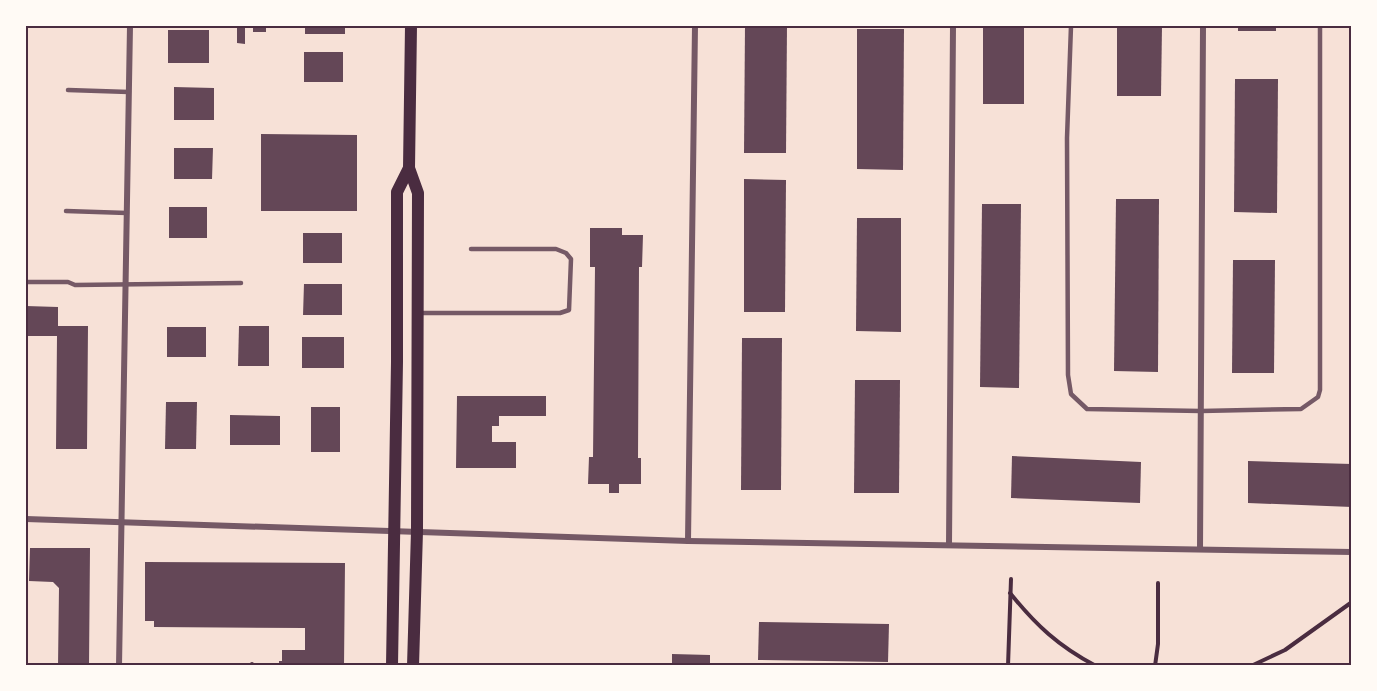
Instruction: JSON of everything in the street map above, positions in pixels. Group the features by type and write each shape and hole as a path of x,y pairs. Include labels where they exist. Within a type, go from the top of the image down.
{"main road":[{"path":"411,26 409,168 418,193 417,531 413,666"},
{"path":"392,666 397,192 409,168"}],"street":[{"path":"119,666 130,26"},
{"path":"687,541 694,26"},
{"path":"949,544 953,26"},
{"path":"1200,549 1203,26"},
{"path":"26,519 687,541 1352,552"}],"lane":[{"path":"1071,26 1067,162 1068,375 1071,394 1087,409 1201,411 1301,409 1318,396 1320,390 1322,158 1320,26"},
{"path":"68,90 129,92"},
{"path":"66,211 128,213"},
{"path":"417,313 560,313 569,310 570,259 566,253 556,249 471,249"},
{"path":"26,282 68,282 75,285 241,283"}],"path":[{"path":"1008,666 1011,579"},
{"path":"1155,666 1158,644 1158,583"},
{"path":"1011,592 1031,619 1048,635 1063,647 1096,666"},
{"path":"1251,666 1285,650 1352,602"}],"building":[{"path":"237,26 245,26 245,44 237,43"},
{"path":"253,26 266,26 266,32 253,32"},
{"path":"305,26 345,26 345,34 305,34"},
{"path":"745,26 787,26 786,153 744,153"},
{"path":"983,26 1024,26 1024,104 983,104"},
{"path":"1117,26 1162,26 1161,96 1117,96"},
{"path":"1238,26 1276,26 1276,31 1238,31"},
{"path":"857,29 904,29 903,170 857,169"},
{"path":"168,30 209,30 209,63 168,63"},
{"path":"304,52 343,52 343,82 304,82"},
{"path":"1235,79 1278,79 1277,213 1234,212"},
{"path":"174,87 214,88 214,120 174,120"},
{"path":"261,134 357,135 357,211 261,211"},
{"path":"174,148 213,148 212,179 174,179"},
{"path":"744,179 786,180 785,312 744,312"},
{"path":"1116,199 1159,199 1158,372 1114,371"},
{"path":"982,204 1021,204 1019,388 980,387"},
{"path":"169,207 207,207 207,238 169,238"},
{"path":"857,218 901,218 901,332 856,331"},
{"path":"590,228 622,228 622,235 643,235 642,267 639,267 638,458 641,458 641,484 619,484 619,493 609,493 609,484 588,484 589,457 593,457 595,267 590,267"},
{"path":"303,233 342,233 342,263 303,263"},
{"path":"1233,260 1275,260 1274,373 1232,373"},
{"path":"304,284 342,284 342,315 303,315"},
{"path":"26,306 58,307 58,326 88,326 87,449 56,449 57,336 26,336"},
{"path":"239,326 269,326 269,366 238,366"},
{"path":"167,327 206,327 206,357 167,357"},
{"path":"302,337 344,337 344,368 302,368"},
{"path":"742,338 782,338 781,490 741,490"},
{"path":"855,380 900,380 899,493 854,493"},
{"path":"457,396 546,396 546,416 499,416 499,426 492,426 492,442 516,442 516,468 456,468"},
{"path":"166,402 197,402 196,449 165,449"},
{"path":"311,407 340,407 340,452 311,452"},
{"path":"230,415 280,416 280,445 230,445"},
{"path":"1012,456 1141,462 1140,503 1011,498"},
{"path":"1248,461 1352,464 1352,507 1248,503"},
{"path":"30,548 90,548 89,666 58,666 59,588 53,582 29,581"},
{"path":"145,562 345,563 344,666 279,666 279,661 282,661 282,650 305,650 305,628 154,627 154,621 145,621"},
{"path":"759,622 889,624 888,662 758,660"},
{"path":"672,654 710,655 710,666 672,666"}]}
